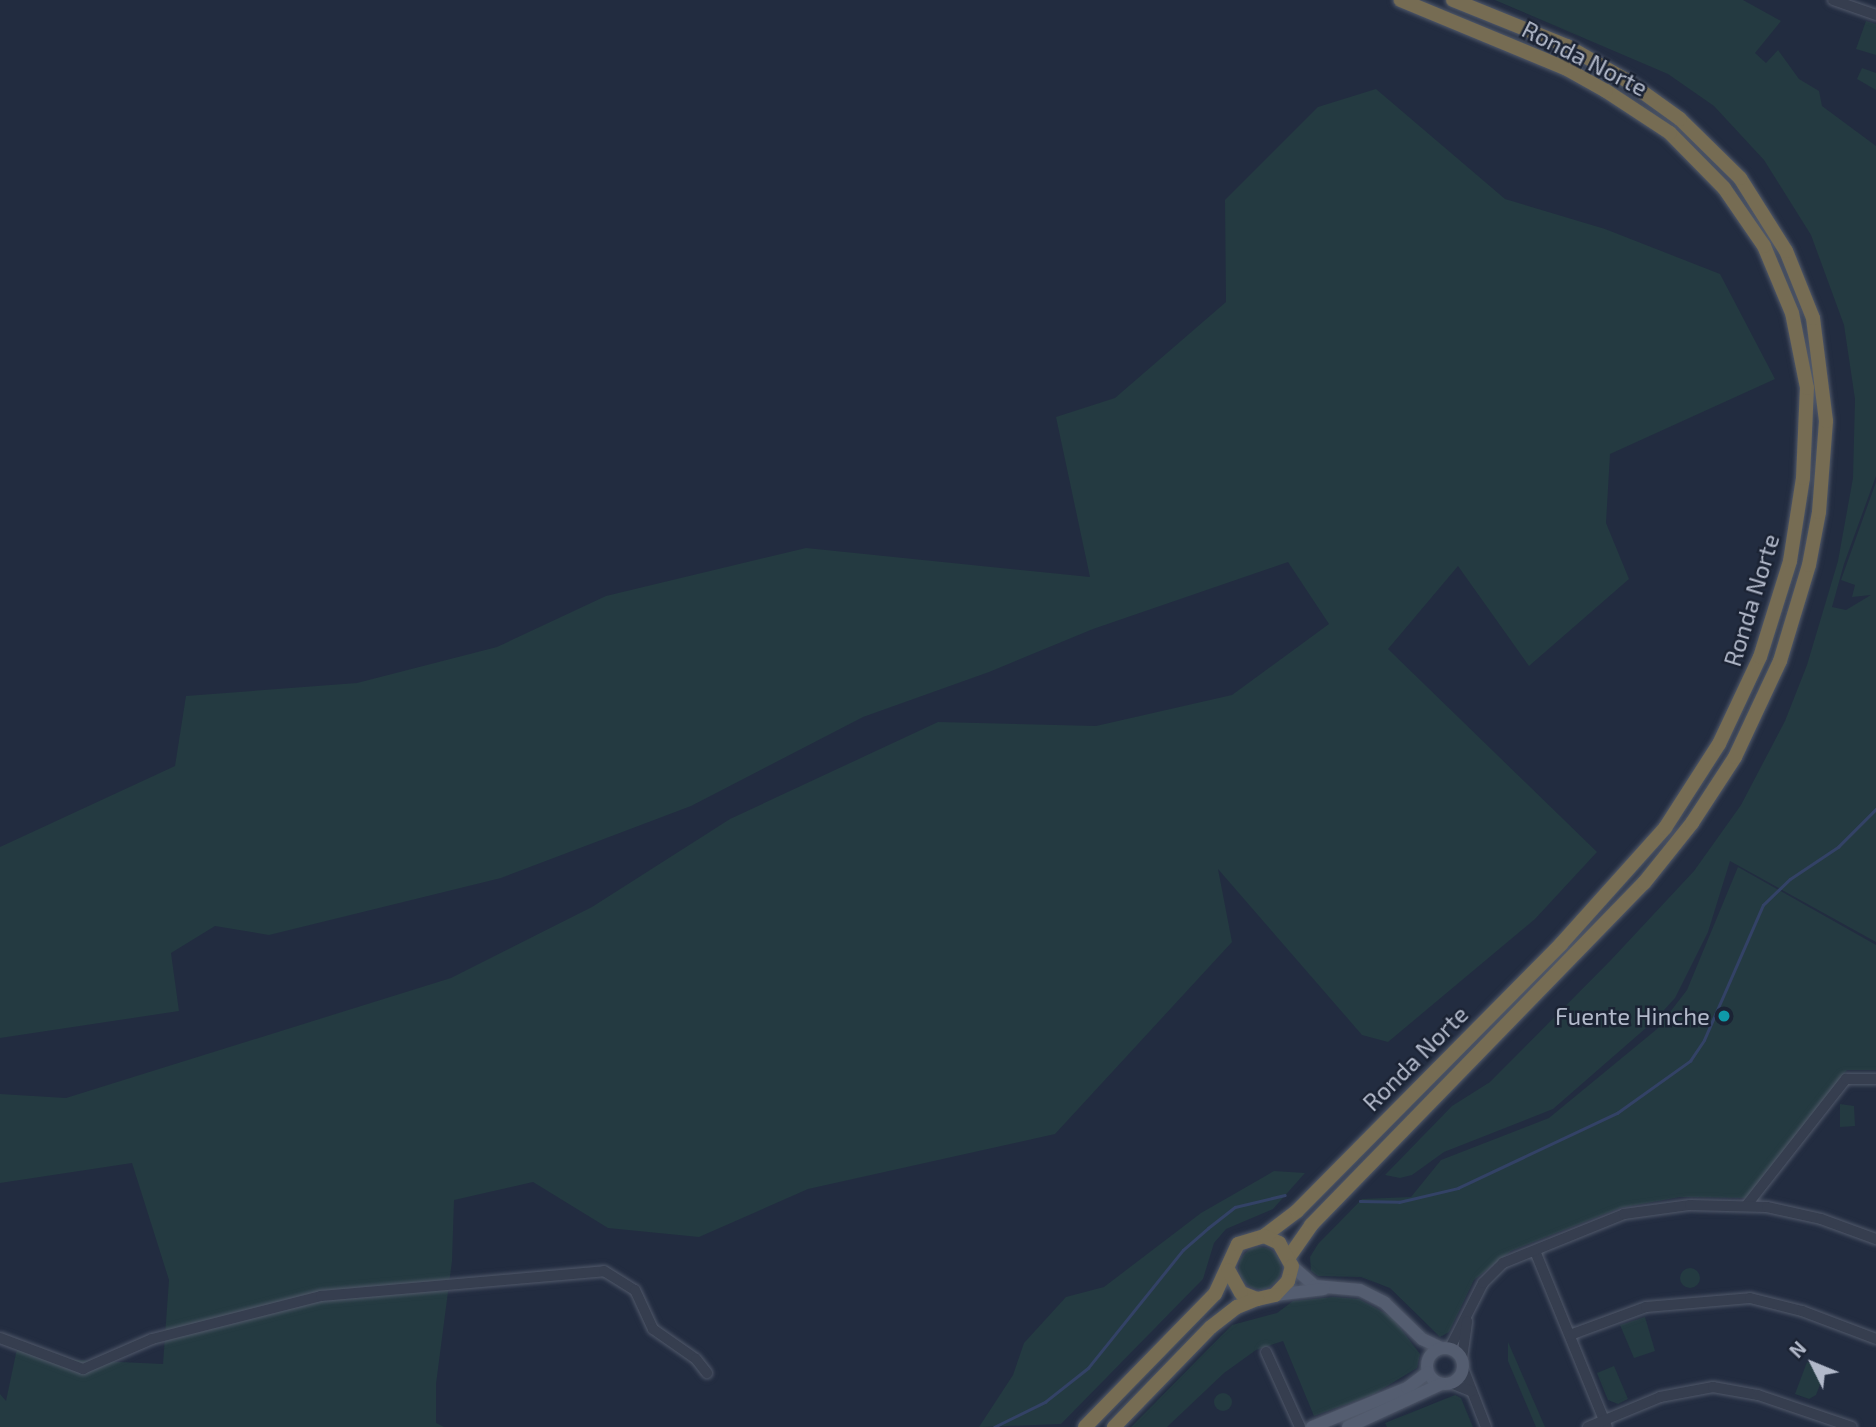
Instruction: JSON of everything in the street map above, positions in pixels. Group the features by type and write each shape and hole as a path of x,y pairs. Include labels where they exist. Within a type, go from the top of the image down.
{"highway":[{"name":"Ronda Norte","path":"1085,1427 1215,1294 1238,1244 1264,1236 1297,1210 1552,954 1665,828 1719,744 1760,657 1790,561 1803,478 1807,388 1792,313 1764,246 1724,188 1670,134 1606,91 1566,68 1401,0"},
{"name":"Ronda Norte","path":"1275,1295 1288,1281 1290,1261 1311,1225 1644,883 1692,823 1735,757 1780,661 1809,565 1819,512 1826,421 1812,318 1786,251 1740,178 1681,118 1626,79 1567,46 1453,0"},
{"path":"1264,1236 1279,1243 1290,1261"},
{"path":"1227,1270 1241,1293 1256,1299"},
{"path":"1114,1427 1211,1327 1237,1307 1275,1295"}],"main road":[{"path":"1290,1261 1315,1286 1360,1290 1385,1303 1422,1339 1446,1348 1463,1363 1446,1383 1354,1422 1312,1427"},
{"path":"1275,1295 1332,1288"},
{"path":"1422,1339 1428,1366 1446,1383"},
{"path":"1354,1422 1407,1388 1446,1348"}],"street":[{"path":"1833,0 1876,15"},
{"path":"1746,1206 1846,1079 1876,1079"},
{"path":"1758,1191 1767,1207"},
{"path":"1446,1348 1468,1314 1483,1283 1503,1263 1624,1214 1690,1205 1767,1207 1821,1219 1876,1239"},
{"path":"1535,1251 1606,1423"},
{"path":"0,1338 83,1369 152,1339 321,1296 604,1271 635,1290 653,1329 696,1359 707,1373"},
{"path":"1570,1335 1646,1307 1750,1298 1802,1311 1876,1339"},
{"path":"1468,1314 1463,1363 1486,1427"},
{"path":"1266,1352 1300,1427"},
{"path":"1446,1383 1471,1391"},
{"path":"1588,1427 1606,1423 1660,1397 1713,1387 1758,1395 1852,1427"}],"shaded area":[{"path":"1495,0 1743,0 1781,21 1755,53 1766,63 1778,50 1799,79 1819,91 1822,106 1876,146 1876,476 1844,564 1832,607 1846,610 1871,595 1852,597 1855,585 1841,580 1876,482 1876,942 1730,861 1708,932 1675,998 1654,1021 1553,1109 1444,1152 1412,1175 1400,1178 1385,1175 1452,1106 1490,1082 1610,961 1694,871 1741,805 1785,721 1807,665 1838,561 1853,478 1855,399 1844,325 1811,235 1764,160 1714,106 1668,74"},
{"path":"1866,21 1876,24 1876,55 1856,49"},
{"path":"1862,68 1876,73 1876,90 1857,79"},
{"path":"1376,89 1505,199 1605,229 1720,274 1775,379 1610,454 1606,523 1629,579 1529,666 1458,566 1388,649 1597,852 1535,919 1388,1042 1362,1035 1218,869 1232,942 1055,1134 808,1189 699,1237 608,1228 533,1182 454,1200 452,1261 436,1384 436,1423 444,1427 0,1427 0,1394 6,1401 18,1344 56,1359 163,1364 169,1280 132,1163 0,1183 0,1094 66,1098 451,978 592,907 730,819 938,722 1096,726 1232,695 1329,624 1288,562 1093,629 989,672 863,717 691,806 501,878 269,935 215,926 171,953 179,1011 0,1038 0,847 175,766 186,696 357,683 497,647 606,596 806,548 1090,577 1056,417 1115,398 1226,302 1225,200 1318,107"},
{"path":"1738,867 1876,945 1876,1070 1847,1070 1748,1198 1680,1197 1620,1208 1511,1251 1474,1280 1449,1332 1440,1337 1390,1288 1361,1277 1318,1276 1311,1271 1310,1257 1318,1244 1362,1199 1411,1197 1441,1160 1549,1118 1657,1029 1687,990"},
{"path":"1840,1104 1854,1106 1855,1126 1840,1127"},
{"path":"1274,1171 1305,1173 1273,1209 1226,1229 1214,1243 1203,1279 1061,1424 979,1427 1013,1375 1024,1343 1066,1297 1104,1287 1201,1213"},
{"path":"1260,1247 1275,1253 1281,1268 1275,1283 1260,1289 1245,1283 1239,1268 1245,1253"},
{"path":"1690,1268 1697,1271 1700,1278 1697,1285 1690,1288 1683,1285 1680,1278 1683,1271"},
{"path":"1333,1297 1359,1299 1392,1317 1420,1354 1417,1368 1374,1394 1314,1416 1283,1341 1256,1350 1224,1373 1167,1427 1131,1427 1232,1325 1277,1313 1293,1301"},
{"path":"1645,1317 1655,1351 1634,1358 1620,1325"},
{"path":"1508,1342 1545,1427 1536,1427 1508,1361"},
{"path":"1807,1362 1826,1369 1816,1395 1809,1399 1795,1394"},
{"path":"1614,1366 1628,1399 1618,1404 1608,1400 1597,1373"},
{"path":"1223,1393 1229,1396 1232,1402 1229,1408 1223,1411 1217,1408 1214,1402 1217,1396"},
{"path":"1455,1395 1461,1398 1473,1427 1387,1427 1385,1423"}],"waterway":[{"path":"1360,1201 1399,1202 1458,1188 1617,1113 1690,1061 1704,1040 1763,905 1790,879 1838,847 1876,809"},
{"path":"994,1427 1045,1402 1088,1368 1183,1250 1208,1228 1235,1207 1285,1195"}],"place":[{"name":"Fuente Hinche","path":"1724,1016"}]}
